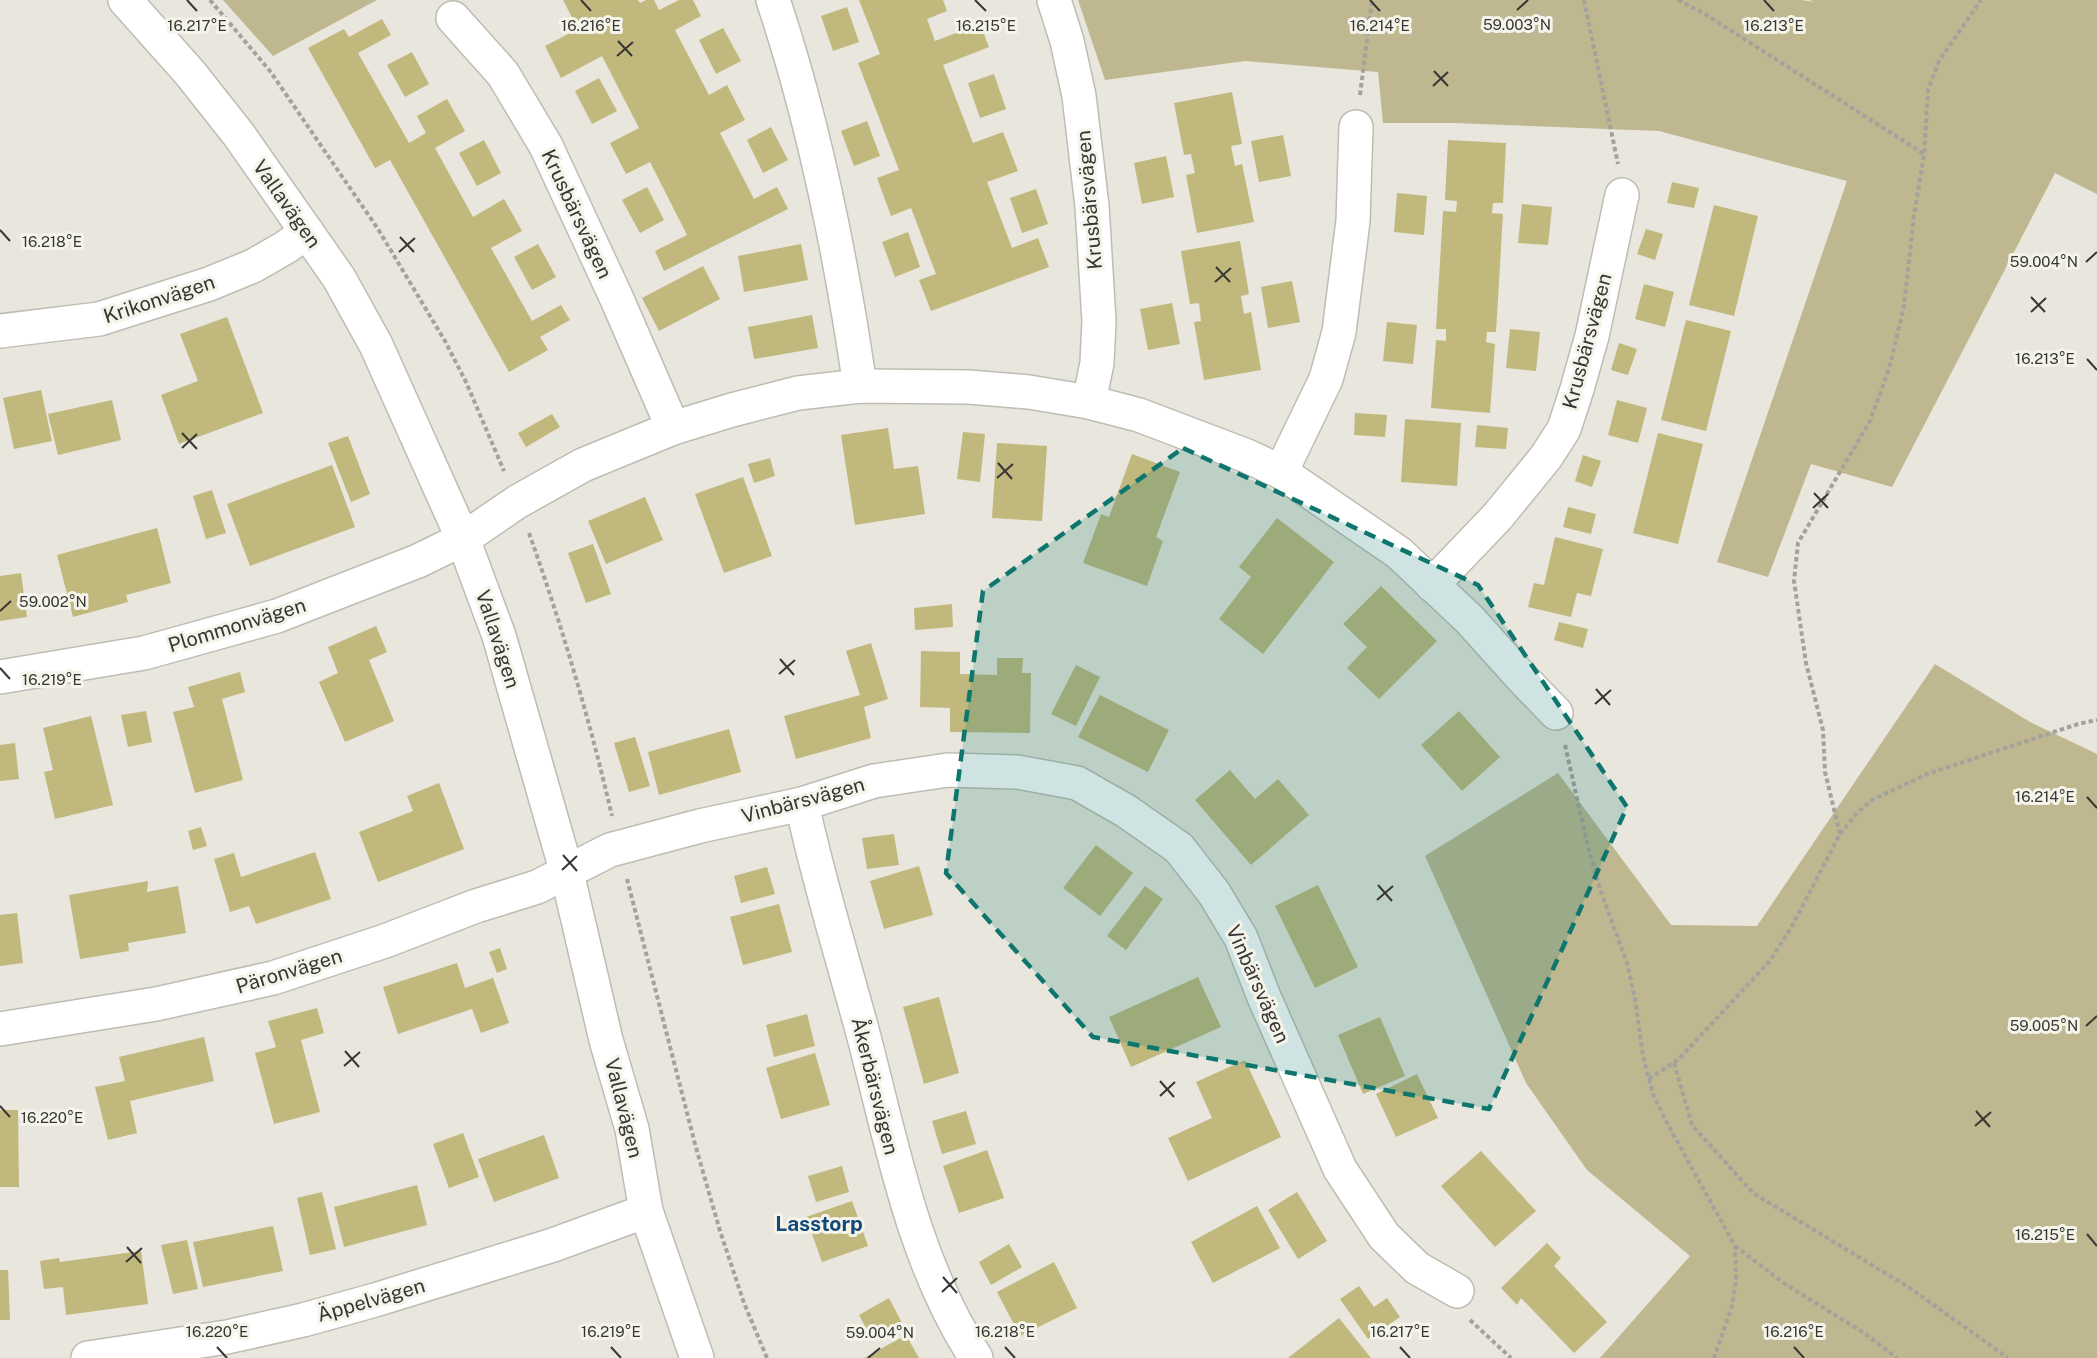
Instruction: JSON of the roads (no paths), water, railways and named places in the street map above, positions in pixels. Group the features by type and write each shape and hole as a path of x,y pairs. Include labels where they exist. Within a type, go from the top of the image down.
{"street":[{"name":"Vallavägen","path":"125,0 190,73 260,164 339,278 376,345 463,539 499,636 567,873 606,1040 632,1129 646,1211 697,1358"},
{"path":"773,0 792,60 825,190 849,307 860,386"},
{"name":"Krusbärsvägen","path":"1054,0 1067,41 1079,96 1092,206 1099,321 1097,363 1089,402"},
{"name":"Krusbärsvägen","path":"453,18 503,74 546,146 616,297 673,428"},
{"path":"1281,472 1326,379 1339,332 1353,221 1356,127"},
{"name":"Krusbärsvägen","path":"1432,585 1498,516 1546,457 1564,429 1592,336 1622,195"},
{"name":"Krikonvägen","path":"0,331 99,319 209,284 253,266 307,232"},
{"path":"463,539 518,502 583,465 673,428 732,410 798,393 860,386 969,387 1029,392 1089,402 1139,415 1247,456 1281,472 1399,553 1470,620 1556,712"},
{"name":"Plommonvägen","path":"0,677 144,652 277,616 418,561 463,539"},
{"name":"Vinbärsvägen","path":"567,873 610,850 700,826 802,804 885,779 948,770 1017,772 1077,783 1126,811 1179,848 1214,893 1241,938 1264,997 1340,1169 1384,1236 1417,1268 1457,1292"},
{"name":"Åkerbärsvägen","path":"802,804 814,860 865,1042 893,1155 913,1220 935,1280 959,1333 976,1358"},
{"name":"Päronvägen","path":"0,1029 156,1004 273,978 476,906 537,887 567,873"},
{"name":"Äppelvägen","path":"88,1358 227,1337 303,1320 553,1245 646,1211"}],"district":[{"name":"Lasstorp","path":"819,1224"}]}
